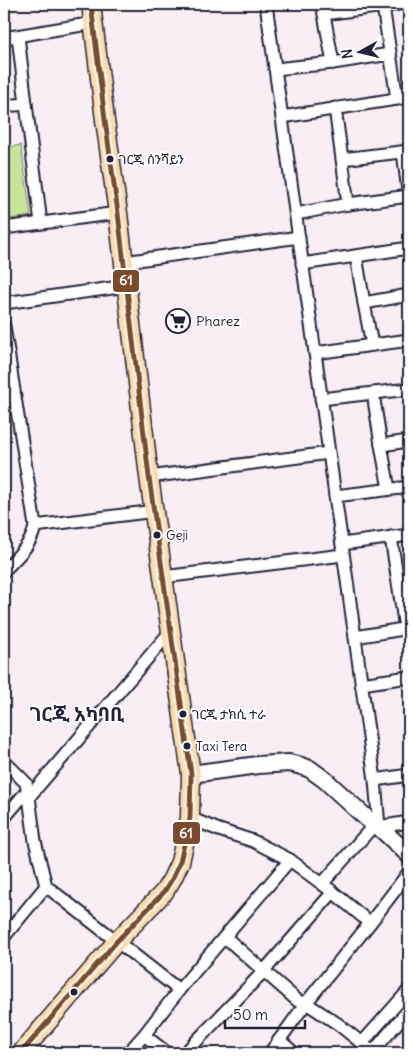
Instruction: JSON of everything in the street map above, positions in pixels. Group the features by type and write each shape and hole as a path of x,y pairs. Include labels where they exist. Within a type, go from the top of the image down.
{"main road":[{"path":"21,1053 117,942 164,892 180,862 190,818 191,774 149,477 91,4"}],"street":[{"path":"266,4 375,780 376,826"},
{"path":"333,63 323,9 399,4"},
{"path":"383,6 397,99"},
{"path":"4,38 94,24"},
{"path":"18,36 41,223"},
{"path":"275,70 390,54"},
{"path":"282,116 409,97"},
{"path":"4,106 26,104"},
{"path":"335,108 348,204"},
{"path":"296,214 348,204 409,198 406,151 342,159"},
{"path":"4,228 118,213"},
{"path":"124,262 299,237"},
{"path":"302,264 409,248"},
{"path":"356,256 372,345"},
{"path":"4,303 126,286"},
{"path":"364,303 409,295"},
{"path":"4,326 35,526 29,544 4,571"},
{"path":"315,353 409,340"},
{"path":"321,398 409,388"},
{"path":"373,393 389,489"},
{"path":"381,445 409,441"},
{"path":"149,477 329,453"},
{"path":"335,496 409,487"},
{"path":"35,526 154,511"},
{"path":"163,577 343,549 391,537 409,535"},
{"path":"355,637 407,628 404,586 391,537"},
{"path":"4,818 28,794 170,632"},
{"path":"361,684 409,677"},
{"path":"4,761 26,783 46,886 179,990"},
{"path":"191,774 289,763 310,769 325,780 409,856"},
{"path":"375,780 409,775"},
{"path":"190,818 253,841 290,860 370,923"},
{"path":"322,884 376,826 409,822"},
{"path":"128,1053 290,860"},
{"path":"270,1053 306,1003 409,872"},
{"path":"4,937 46,886"},
{"path":"185,1053 264,972 333,892"},
{"path":"225,937 298,1001 306,1003 338,1024 373,1052 409,1009"},
{"path":"362,1043 409,990"},
{"path":"144,1035 167,1053"},
{"path":"279,1040 294,1053"}],"green space":[{"path":"21,145 31,216 4,220 4,148"}],"transit line":[{"name":"61","path":"21,1053 117,941 164,892 180,862 190,818 191,774 149,477 91,4"}],"place":[{"name":"ገርጂ ሰንሻይን","path":"110,159"},
{"name":"Pharez","path":"178,321"},
{"name":"Geji","path":"157,535"},
{"name":"ገርጂ ታክሲ ተራ","path":"183,714"},
{"name":"Taxi Tera","path":"187,746"}],"district":[{"name":"ገርጂ አካባቢ","path":"77,714"}]}
